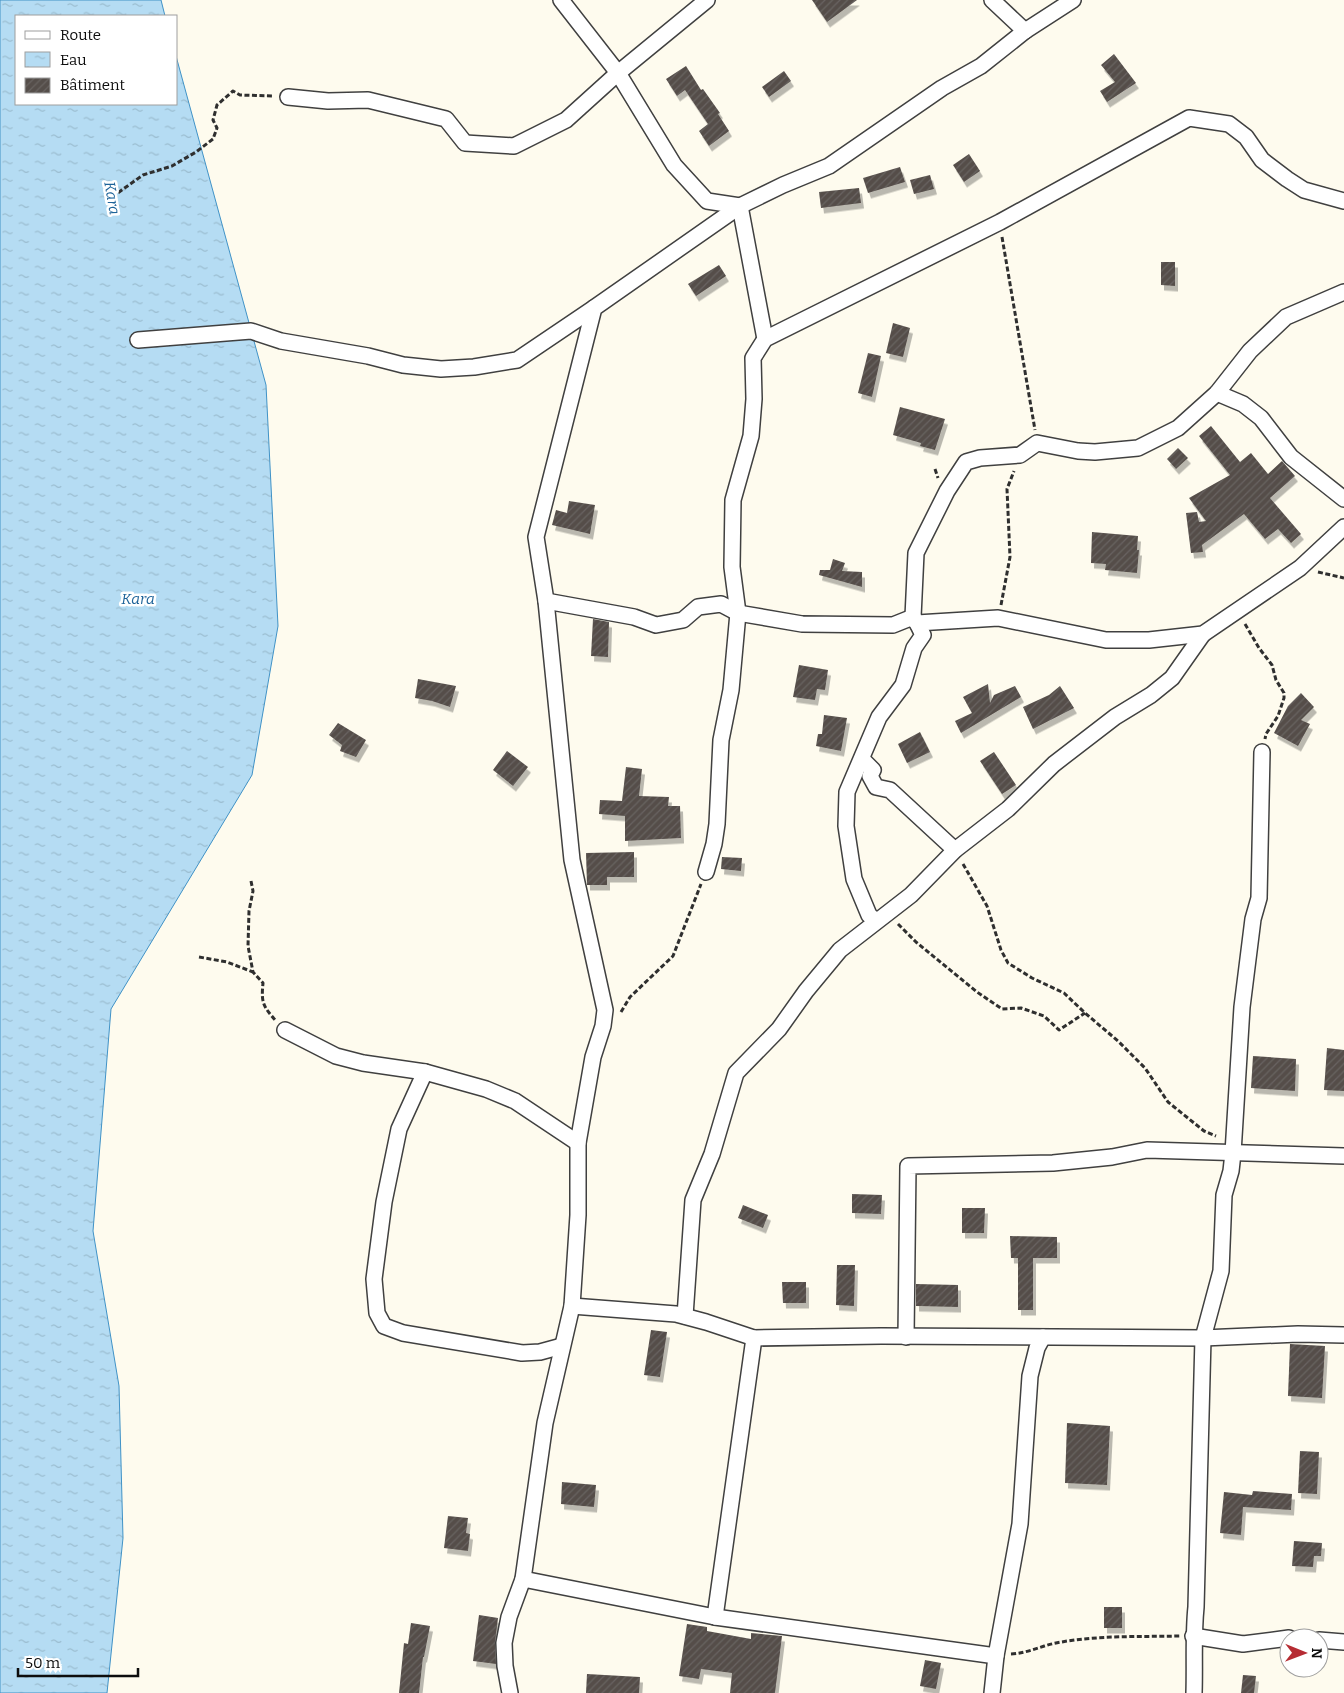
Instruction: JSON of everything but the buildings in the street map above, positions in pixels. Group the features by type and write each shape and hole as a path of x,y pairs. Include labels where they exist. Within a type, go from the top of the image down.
{"street":[{"path":"561,0 618,73 674,165 707,201 740,206"},
{"path":"288,98 328,101 368,100 446,119 465,143 514,146 566,120 618,73 707,0"},
{"path":"992,0 1025,31"},
{"path":"138,340 251,331 281,341 368,356 403,365 441,369 474,367 517,360 740,206 783,185 829,166 942,88 981,66 1025,31 1073,0"},
{"path":"706,872 714,844 717,824 721,740 731,690 738,613 732,567 733,500 751,436 754,399 753,358 765,339 1000,222 1190,118 1229,124 1246,137 1262,160 1286,180 1304,190 1344,201"},
{"path":"740,206 765,339"},
{"path":"876,921 869,916 865,902 854,879 846,826 847,792 879,717 903,684 914,648 923,635 915,620 916,553 947,491 966,462 980,458 1020,454 1037,443 1078,451 1095,452 1138,448 1178,428 1217,393 1250,351 1286,316 1344,292"},
{"path":"510,1693 505,1666 504,1643 509,1617 523,1579 544,1423 572,1306 578,1215 578,1143 593,1057 603,1026 605,1010 572,860 546,601 536,536 594,308"},
{"path":"1217,393 1243,404 1261,418 1291,457 1344,499"},
{"path":"685,1316 694,1200 712,1154 736,1074 779,1029 806,991 840,950 911,895 956,850 1008,809 1054,764 1115,717 1151,695 1172,678 1203,634 1300,568 1344,527"},
{"path":"546,601 634,617 656,625 683,620 698,607 721,604 738,613 810,624 893,624 915,620 998,618 1106,640 1149,640 1203,634"},
{"path":"1194,1693 1195,1657 1193,1636 1196,1607 1203,1338 1220,1271 1224,1195 1231,1171 1233,1153 1242,1007 1253,919 1259,898 1262,752"},
{"path":"862,759 873,770 870,776 876,787 890,790 956,850"},
{"path":"284,1030 336,1056 363,1063 425,1072 486,1089 515,1101 578,1143"},
{"path":"425,1072 398,1129 384,1202 374,1279 377,1312 384,1326 403,1333 522,1353 540,1352 562,1346"},
{"path":"906,1337 908,1166 1053,1163 1147,1150 1344,1156"},
{"path":"572,1306 676,1314 754,1338 1203,1338 1298,1334 1344,1335"},
{"path":"992,1693 996,1656 1020,1524 1030,1376 1037,1348 1043,1337"},
{"path":"715,1617 754,1338"},
{"path":"523,1579 715,1617 996,1656"},
{"path":"1193,1636 1243,1644 1279,1639"},
{"path":"1329,1641 1344,1642"}],"path":[{"path":"112,196 143,175 172,166 196,152 213,139 217,128 213,120 217,105 233,91 240,94 260,94 288,98"},
{"path":"1000,222 1037,443"},
{"path":"998,618 1010,557 1006,489 1020,454"},
{"path":"1300,568 1344,578"},
{"path":"1237,610 1259,648 1272,665 1276,680 1284,693 1278,716 1266,734 1262,752"},
{"path":"956,850 987,906 1001,950 1008,963 1032,978 1064,993 1145,1068 1168,1102 1204,1131 1215,1136 1233,1153"},
{"path":"616,1020 630,997 673,956 706,872"},
{"path":"251,881 253,891 248,911 248,946 253,972 263,984 261,1000 284,1030"},
{"path":"876,921 895,921 916,942 977,992 1002,1009 1021,1008 1044,1016 1060,1030 1084,1013"},
{"path":"199,957 227,962 253,972"},
{"path":"996,1656 1020,1654 1054,1643 1094,1638 1193,1636"}],"water":[{"name":"Kara","path":"0,0 161,0 165,15 15,15 15,105 178,105 178,63 266,385 278,626 252,775 111,1009 93,1231 119,1386 123,1538 107,1693 0,1693"}]}
